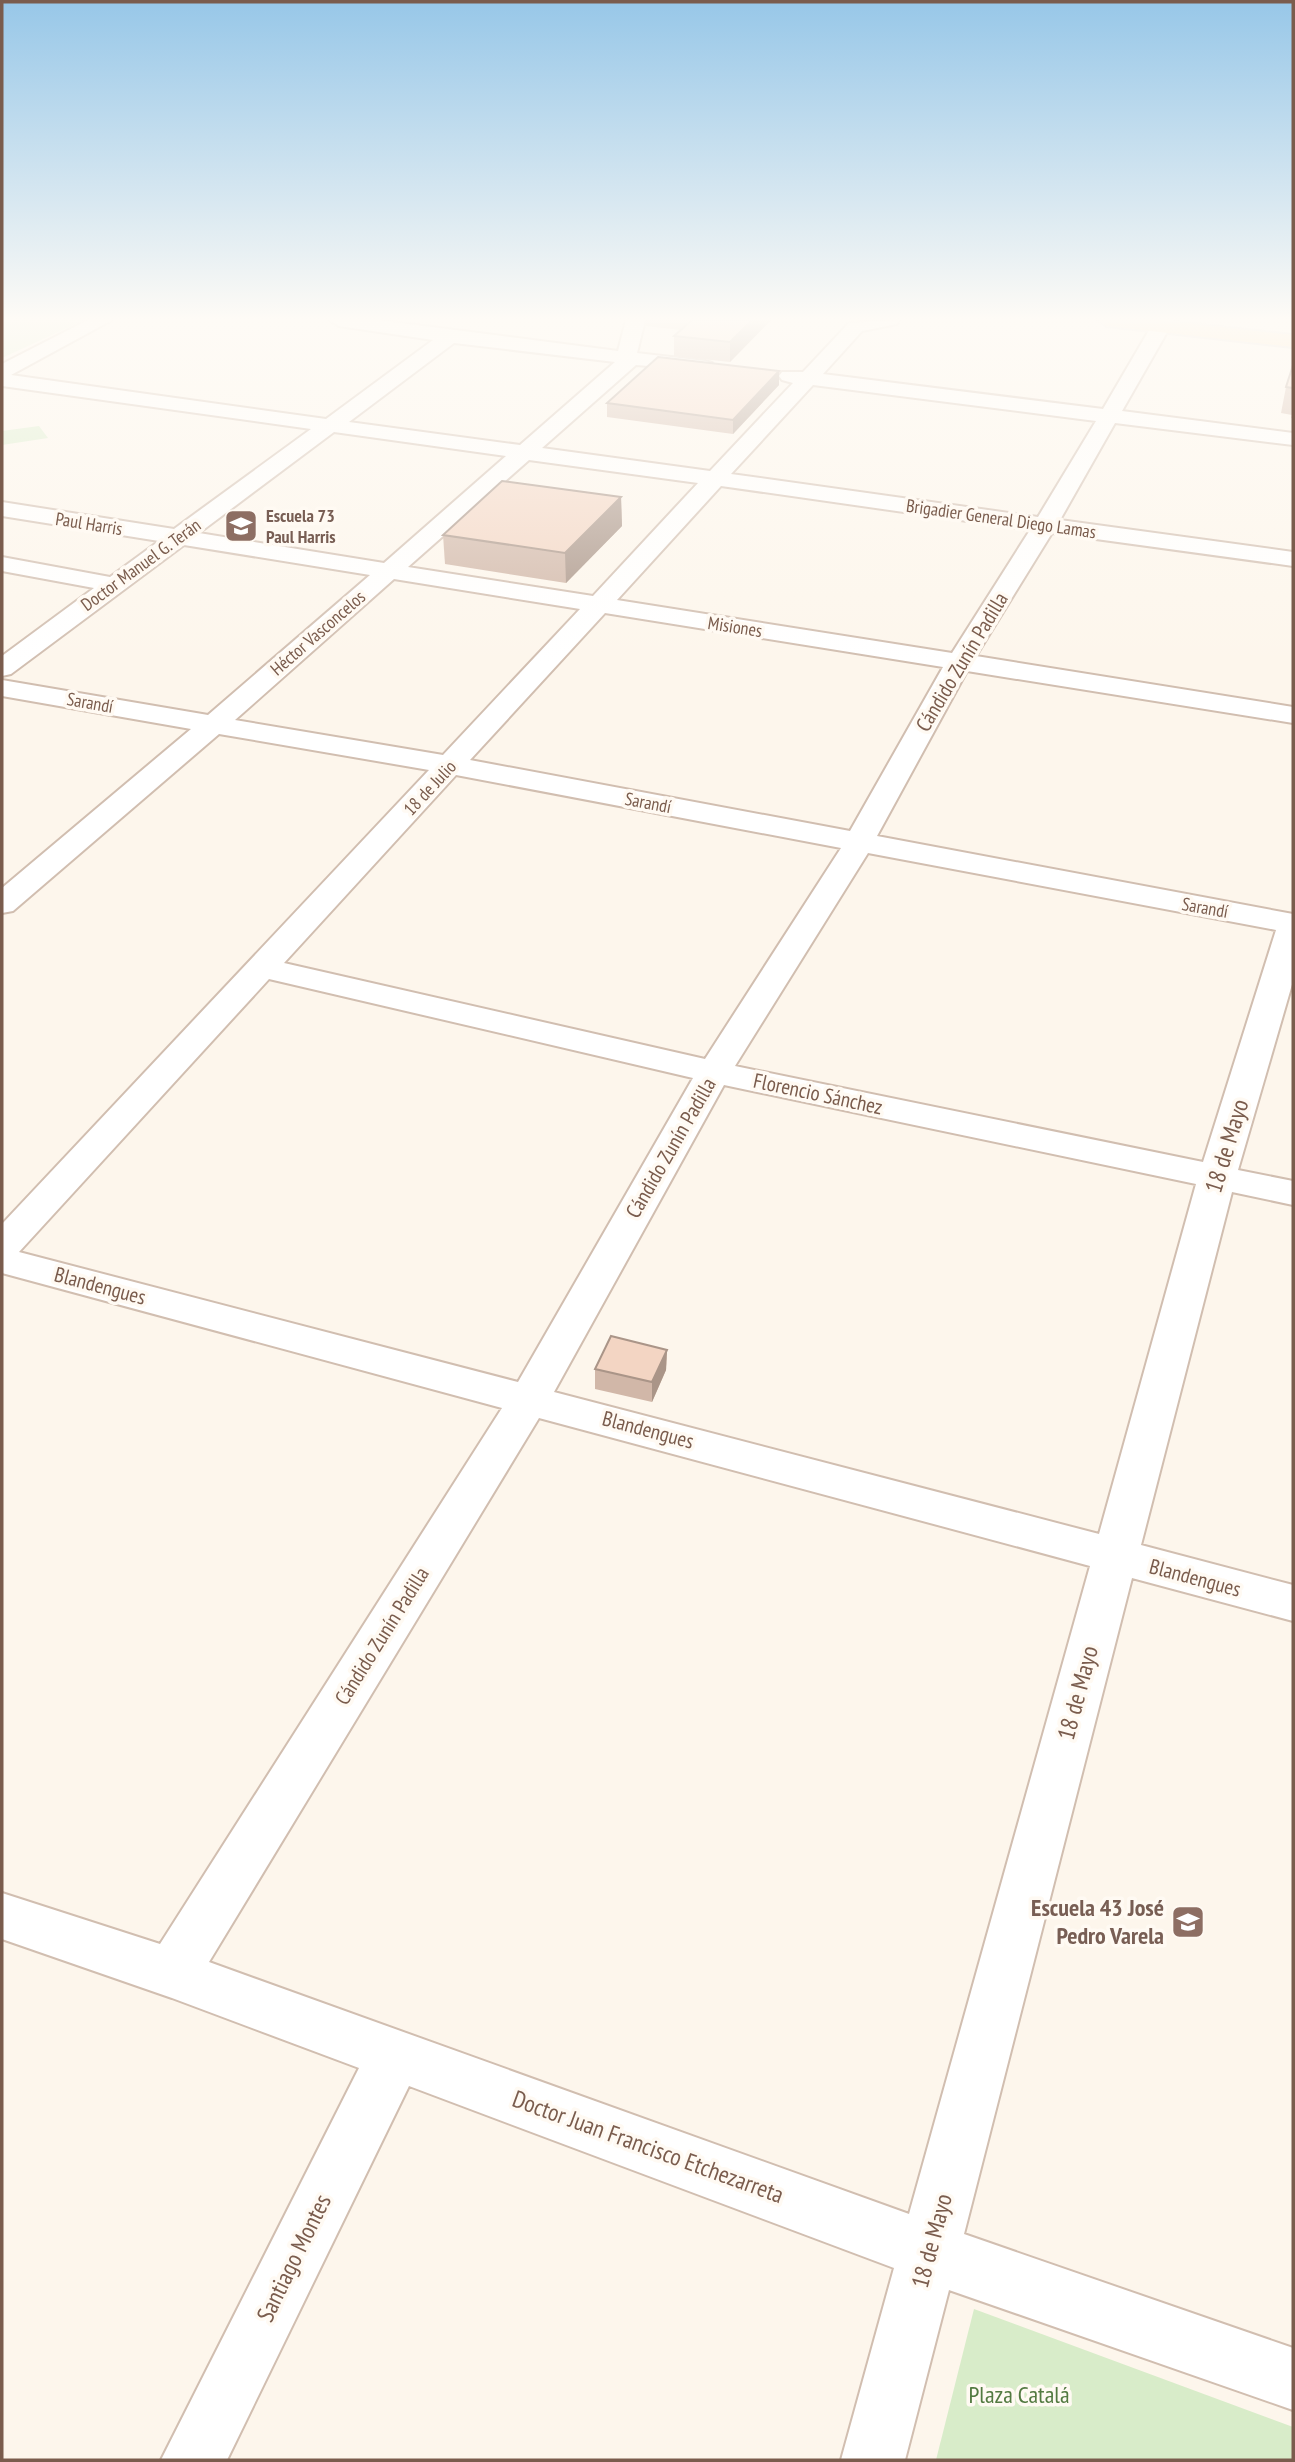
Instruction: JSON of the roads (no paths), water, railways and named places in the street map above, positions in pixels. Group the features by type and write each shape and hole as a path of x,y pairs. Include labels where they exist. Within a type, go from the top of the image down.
{"street":[{"name":"Doctor Manuel G. Terán","path":"2,668 318,435"},
{"name":"Brigadier General Diego Lamas","path":"402,435 1293,559"},
{"name":"Héctor Vasconcelos","path":"2,904 214,724 543,435"},
{"name":"18 de Julio","path":"2,1247 756,435"},
{"name":"Cándido Zunín Padilla","path":"172,1973 530,1398 714,1072 858,844 959,662 1045,525 1097,435"},
{"path":"1260,435 1293,439"},
{"name":"Paul Harris","path":"2,509 177,538"},
{"name":"Misiones","path":"177,538 1293,715"},
{"path":"2,564 115,584"},
{"name":"Sarandí","path":"2,688 450,765 1293,926"},
{"name":"18 de Mayo","path":"873,2460 1217,1176 1293,926"},
{"name":"Florencio Sánchez","path":"263,968 714,1072 1293,1193"},
{"name":"Blandengues","path":"2,1260 530,1398 1293,1603"},
{"name":"Doctor Juan Francisco Etchezarreta","path":"2,1916 172,1973 867,2227 928,2252 1293,2379"},
{"name":"Santiago Montes","path":"193,2460 395,2055"}],"place":[{"name":"Escuela 73 Paul Harris","path":"241,526"},
{"name":"Escuela 43 José Pedro Varela","path":"1188,1922"}],"park label":[{"name":"Plaza Catalá","path":"1019,2395"}]}
